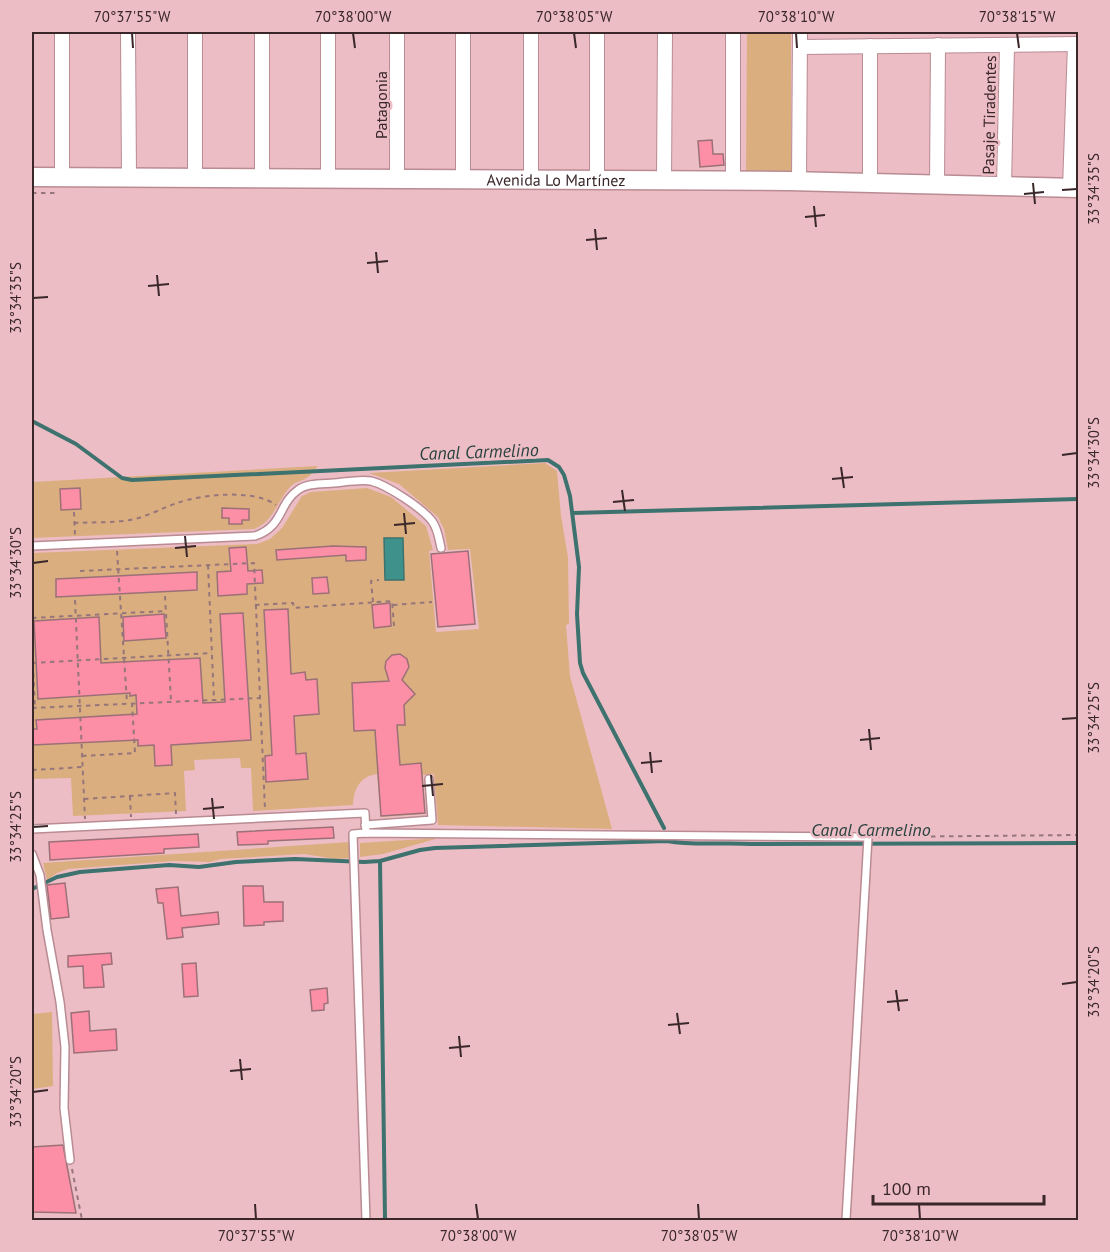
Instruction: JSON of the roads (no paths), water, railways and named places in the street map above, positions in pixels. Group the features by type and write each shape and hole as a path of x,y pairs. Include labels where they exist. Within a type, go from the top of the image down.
{"main road":[{"name":"Avenida Lo Martínez","path":"32,177 733,181 1074,188"}],"street":[{"path":"62,32 62,177"},
{"path":"128,32 129,178"},
{"path":"195,32 195,178"},
{"path":"262,32 262,179"},
{"path":"328,32 328,179"},
{"name":"Patagonia","path":"397,32 397,179"},
{"path":"463,32 463,180"},
{"path":"531,32 531,180"},
{"path":"597,32 597,180"},
{"path":"664,181 665,32"},
{"path":"733,32 733,181"},
{"path":"799,182 800,32"},
{"path":"800,47 1077,44 1074,188"},
{"path":"937,185 938,45"},
{"name":"Pasaje Tiradentes","path":"1004,186 1007,45"},
{"path":"870,46 870,184"}],"lane":[{"path":"32,546 255,536 266,533 276,523 290,498 298,489 309,485 368,480 395,490 432,521 441,548"},
{"path":"366,1221 353,834 366,829 432,820 429,779"},
{"path":"32,829 365,813 366,829"},
{"path":"366,829 868,838 846,1221"},
{"path":"32,855 40,875 60,1002 65,1047 64,1108 70,1160"}],"water":[{"path":"384,538 403,538 404,580 385,580"}],"waterway":[{"name":"Canal Carmelino","path":"32,421 76,444 122,478 132,480 548,460 559,467 564,475 570,496 579,567 577,614 580,663 583,673 664,828"},
{"path":"573,513 1078,499"},
{"path":"32,889 57,877 80,872 169,865 199,867 236,862 295,859 380,861 435,848 667,841 752,844 1078,843"},
{"path":"380,861 385,1219"}]}
